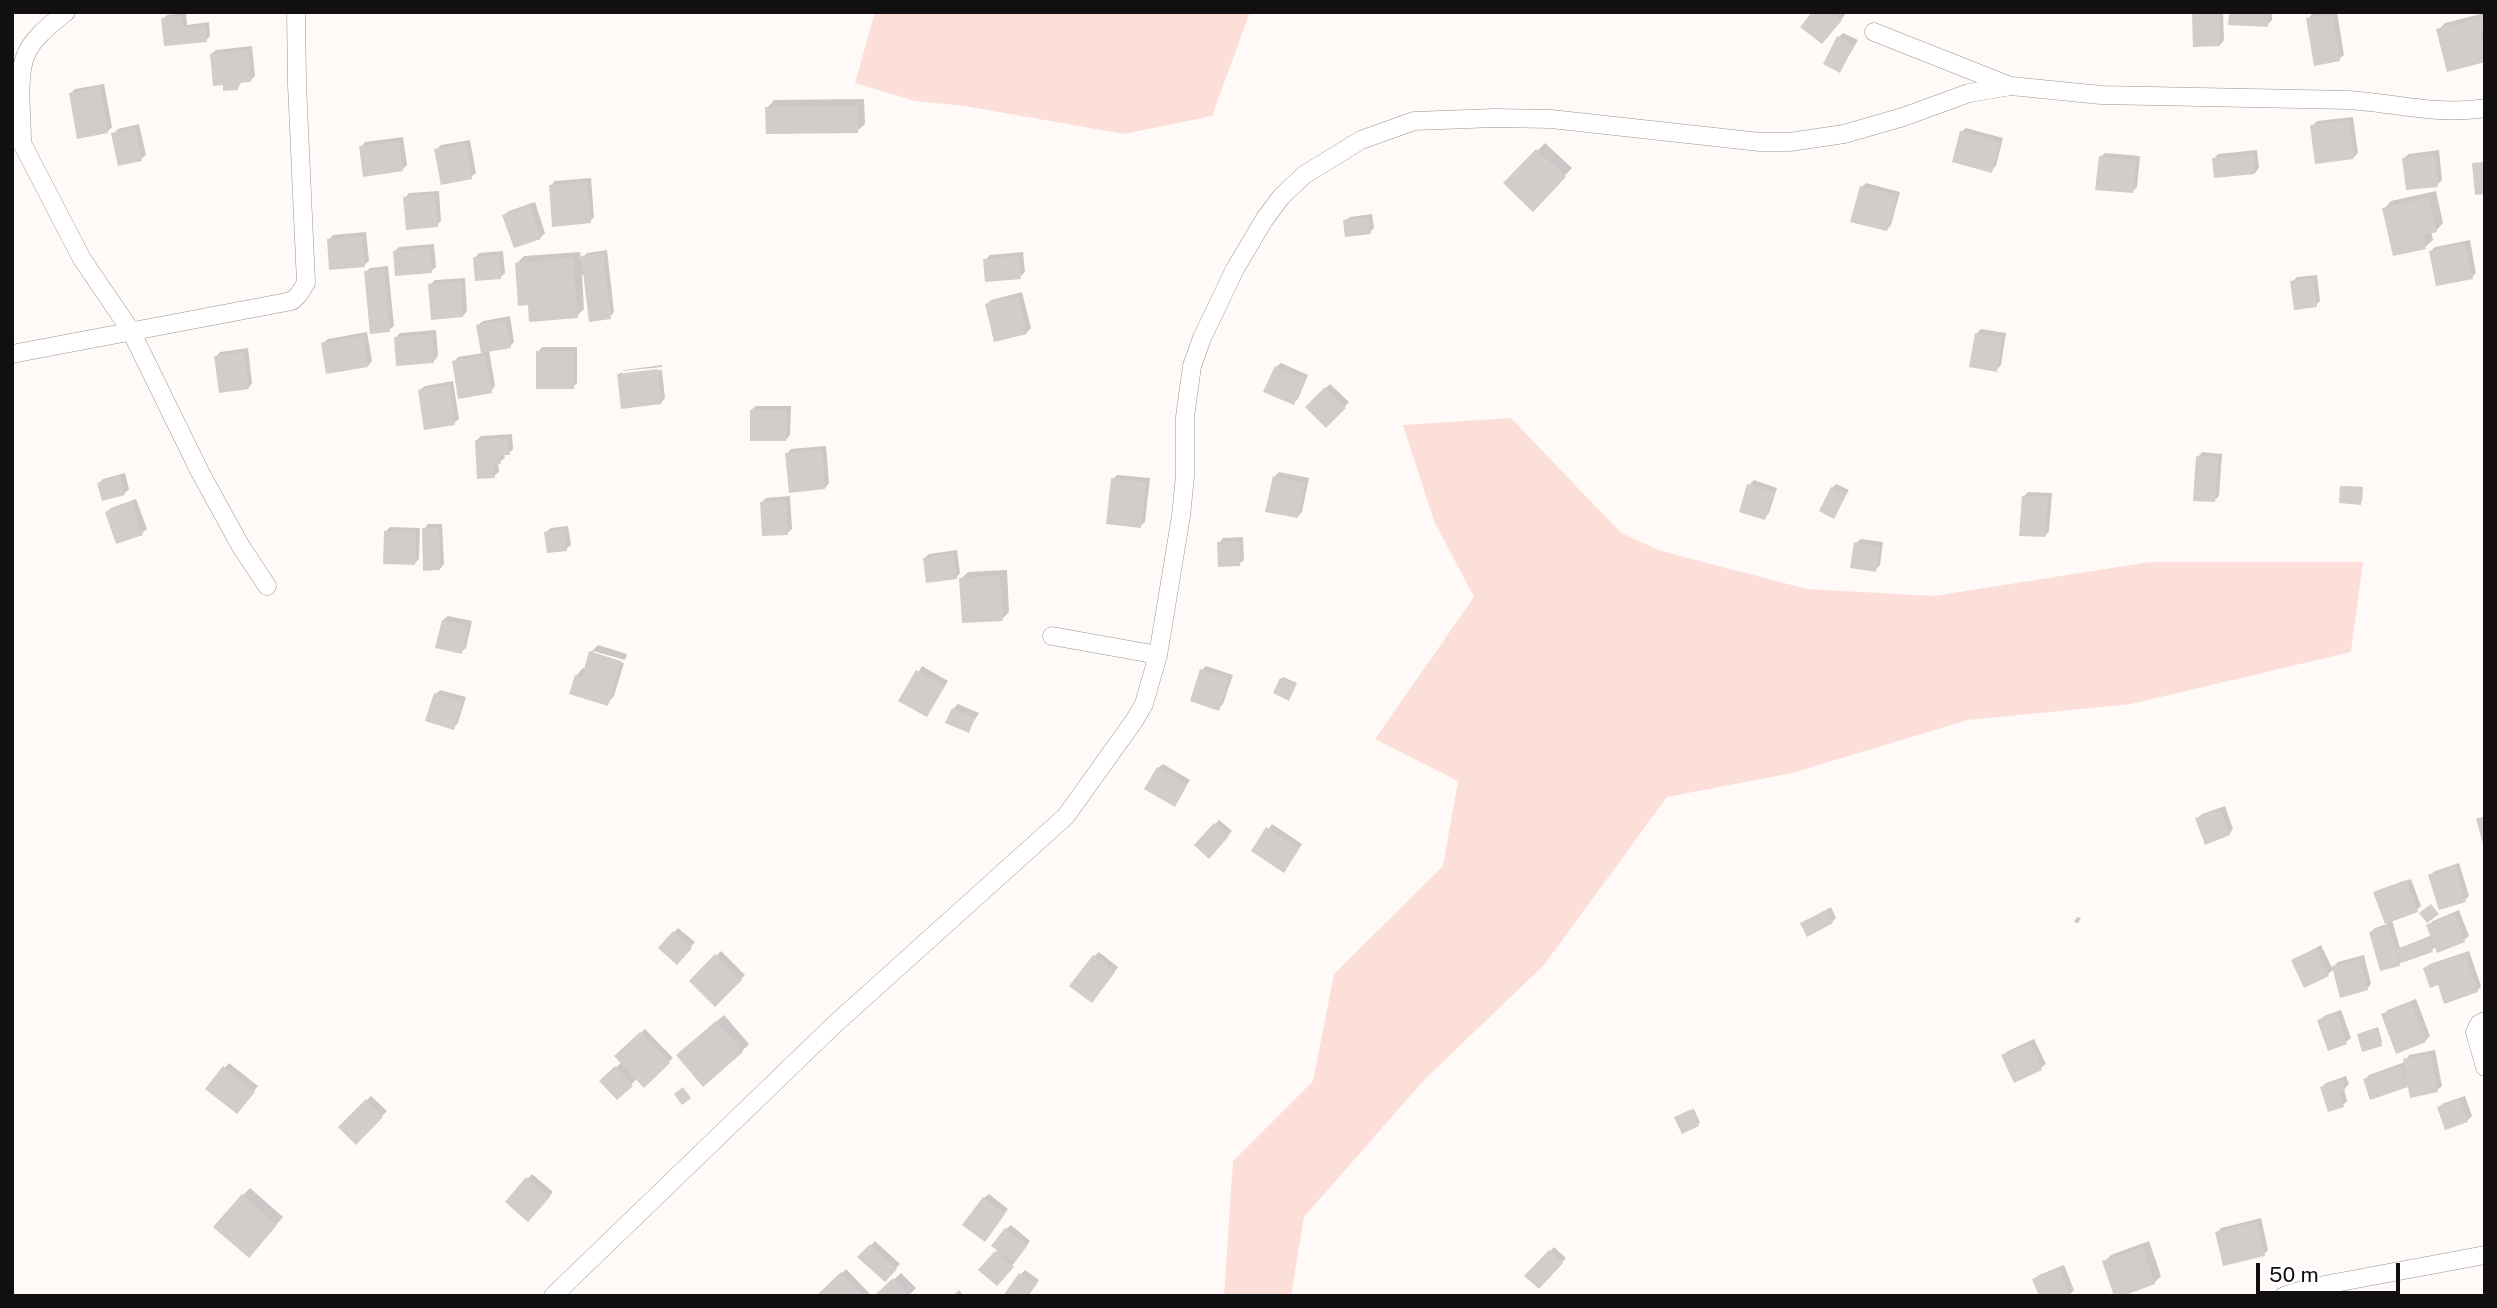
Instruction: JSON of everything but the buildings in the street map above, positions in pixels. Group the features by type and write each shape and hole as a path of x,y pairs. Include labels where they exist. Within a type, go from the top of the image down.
{"street":[{"path":"22,141 22,74 19,56 66,12"},
{"path":"12,354 292,301 299,294 306,283 297,97 296,12"},
{"path":"1874,32 2011,86"},
{"path":"553,1296 835,1024 1066,816 1134,721 1144,704 1158,655 1181,516 1185,475 1185,417 1192,366 1202,338 1235,269 1264,220 1281,197 1304,175 1361,140 1414,121 1551,119 1760,142 1790,142 1853,131 1903,117 1969,93 2011,86 2101,95 2387,102 2452,112 2485,108"},
{"path":"12,124 82,259 131,331 200,472 240,545 267,586"},
{"path":"1052,636 1158,655"},
{"path":"2485,1021 2479,1024 2475,1032 2485,1066"},
{"path":"2284,1296 2308,1288 2485,1255"}],"shaded area":[{"path":"875,12 1250,12 1212,116 1124,134 965,106 915,101 855,83"},
{"path":"1511,418 1621,533 1661,551 1807,589 1934,596 2150,562 2363,562 2351,652 2131,704 1968,720 1792,773 1667,797 1544,965 1424,1080 1304,1217 1291,1296 1224,1296 1233,1161 1313,1081 1334,974 1443,866 1458,781 1375,739 1474,597 1434,521 1403,425"}]}
